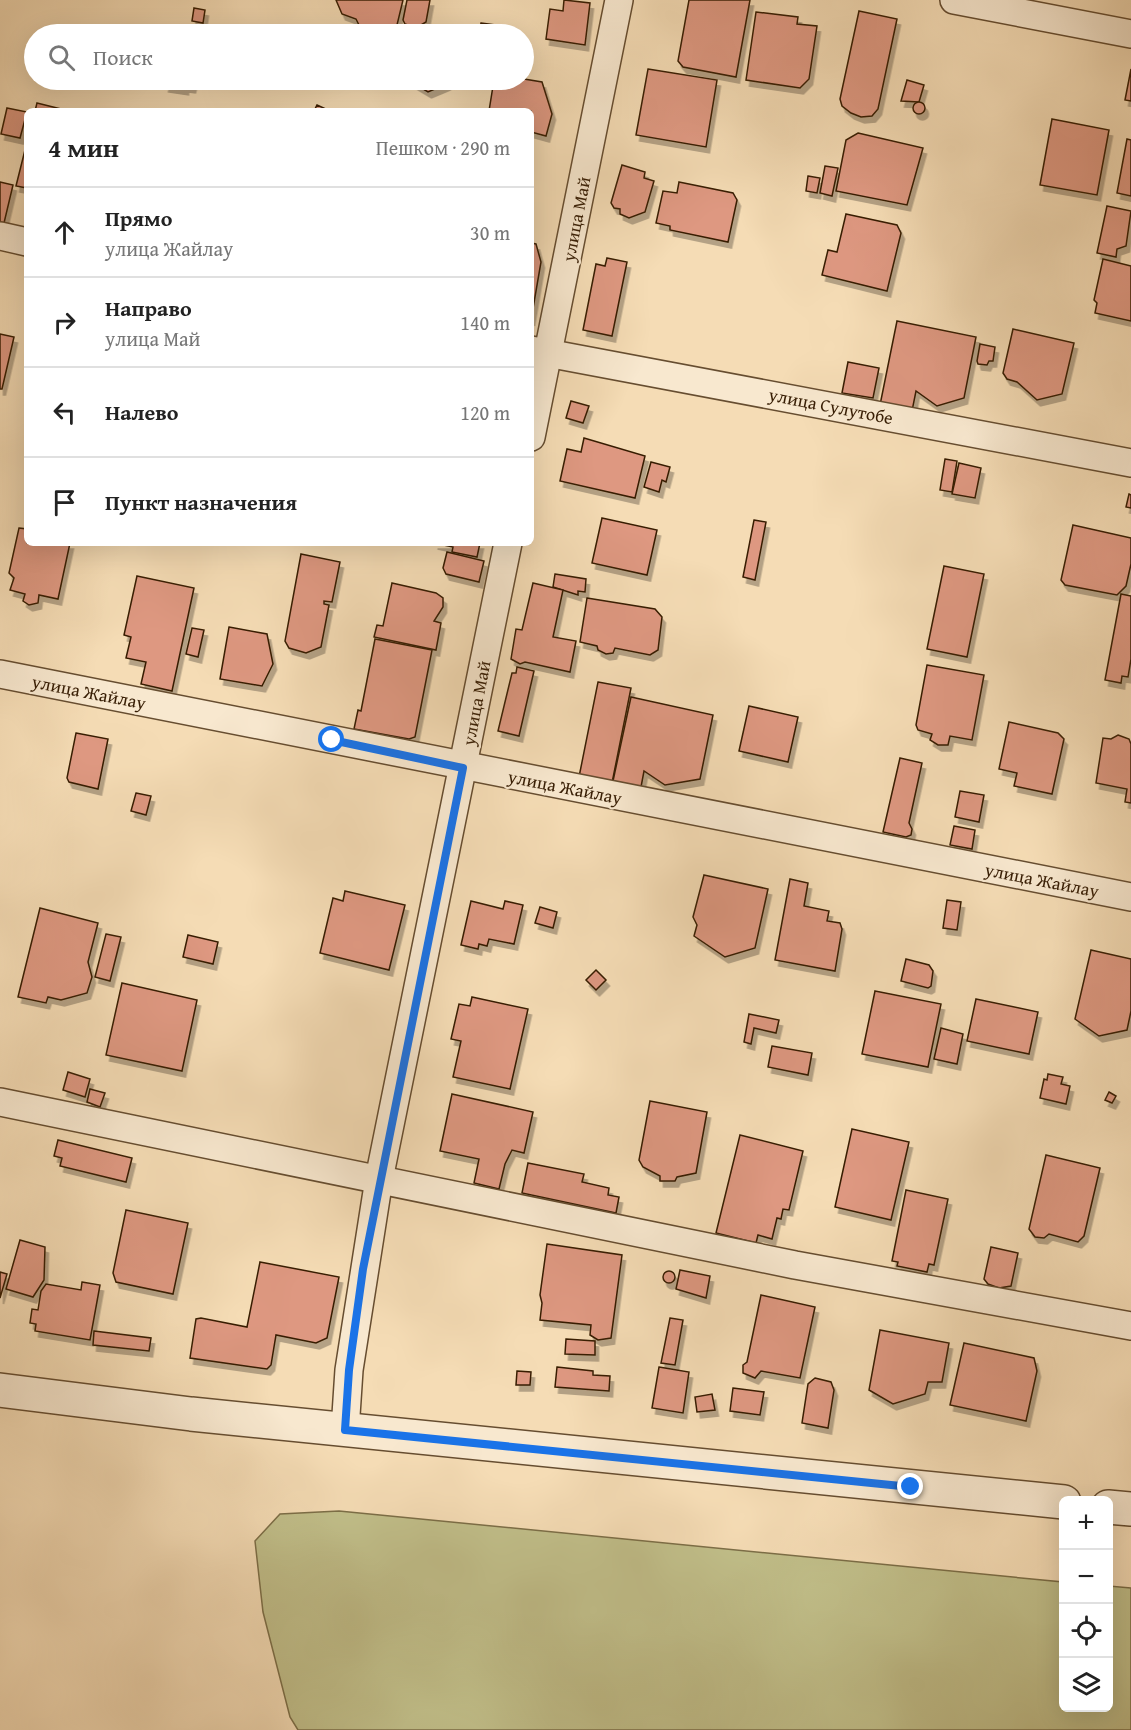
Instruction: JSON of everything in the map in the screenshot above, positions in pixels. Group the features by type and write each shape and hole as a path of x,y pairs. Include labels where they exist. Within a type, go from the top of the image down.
{"street":[{"name":"улица Май","path":"534,409 540,352 619,0"},
{"path":"954,0 1131,34"},
{"path":"0,236 24,241"},
{"name":"улица Сулутобе","path":"540,352 1131,463"},
{"name":"улица Май","path":"345,1430 351,1359 379,1179 507,546"},
{"name":"улица Жайлау","path":"0,674 463,768 1131,897"},
{"path":"0,1102 784,1262 1131,1326"},
{"path":"0,1390 191,1414 1059,1501"},
{"path":"1113,1507 1131,1509"}],"shaded area":[{"path":"339,1511 1059,1582 1059,1712 1113,1712 1113,1586 1131,1588 1131,1730 298,1730 290,1717 263,1612 255,1541 280,1514"}],"building":[{"path":"336,0 403,0 397,24 358,24 356,19 342,14"},
{"path":"407,0 430,0 426,22 405,24 403,20"},
{"path":"564,0 590,3 585,45 546,39 550,9 563,11"},
{"path":"689,0 750,0 736,77 683,67 678,61"},
{"path":"194,8 205,10 203,23 192,21"},
{"path":"859,11 897,19 878,109 872,116 861,117 842,106 840,99"},
{"path":"756,12 798,17 797,24 817,26 809,79 800,88 746,80"},
{"path":"648,69 717,80 706,147 636,135"},
{"path":"1131,69 1131,101 1125,100"},
{"path":"907,80 924,85 919,102 901,101"},
{"path":"534,81 542,82 552,114 546,136 534,133 534,108 489,108 492,90 534,90"},
{"path":"921,102 925,108 921,114 917,114 913,106"},
{"path":"37,103 57,108 36,108"},
{"path":"7,108 24,111 20,138 1,134"},
{"path":"1052,119 1109,130 1097,195 1040,185"},
{"path":"858,133 923,148 907,205 836,191 846,140"},
{"path":"1127,139 1131,140 1131,196 1117,193"},
{"path":"24,154 24,187 16,186"},
{"path":"622,165 645,172 644,178 654,181 645,212 629,218 620,214 620,209 614,208 611,203"},
{"path":"825,166 838,168 832,196 820,193"},
{"path":"808,176 820,178 817,193 806,191"},
{"path":"0,182 13,185 4,223 0,222"},
{"path":"679,182 733,193 737,200 728,242 670,230 670,226 656,223 663,191 677,193"},
{"path":"1107,206 1131,211 1126,246 1117,249 1116,257 1097,253"},
{"path":"846,214 897,225 901,233 887,291 822,275 828,250 837,252"},
{"path":"534,244 541,262 534,303"},
{"path":"607,258 627,262 612,336 583,330 596,264 605,266"},
{"path":"1103,259 1131,266 1131,321 1095,313 1097,303 1094,300"},
{"path":"897,321 976,337 964,398 937,406 916,391 912,411 880,405"},
{"path":"1013,329 1074,343 1062,394 1037,400 1017,382 1007,379 1003,373"},
{"path":"0,334 14,337 2,389 0,389"},
{"path":"980,344 995,347 993,361 989,361 987,365 978,364 977,361"},
{"path":"848,362 879,368 873,398 842,393"},
{"path":"571,401 589,406 583,423 566,418"},
{"path":"584,438 645,456 635,498 560,481 567,449 581,452"},
{"path":"945,459 957,461 952,492 940,490"},
{"path":"651,462 670,467 666,482 662,480 659,492 644,487"},
{"path":"959,463 981,468 975,498 952,494"},
{"path":"1129,494 1131,495 1131,508 1126,507"},
{"path":"602,518 657,530 647,575 592,563"},
{"path":"754,520 766,522 755,580 743,577"},
{"path":"1073,525 1131,538 1131,564 1126,586 1117,595 1065,585 1061,580"},
{"path":"19,528 24,529 24,546 69,546 58,599 39,595 38,603 29,605 23,601 25,594 10,590 14,578 9,573"},
{"path":"448,546 479,546 477,557 452,552 453,547"},
{"path":"447,552 484,561 479,582 446,574 443,568"},
{"path":"301,554 340,562 332,602 324,601 324,604 329,605 321,647 306,653 289,648 285,641"},
{"path":"944,566 984,574 967,657 927,649"},
{"path":"555,574 586,579 585,592 578,591 578,595 553,587"},
{"path":"137,576 194,588 172,691 141,684 146,662 126,658 131,637 124,635"},
{"path":"392,583 436,593 443,598 443,607 434,621 441,623 436,650 374,637 377,625 383,626"},
{"path":"533,583 563,590 553,637 576,641 570,672 525,662 520,664 511,659 516,629 522,630"},
{"path":"1121,594 1131,596 1131,659 1128,677 1122,676 1121,683 1105,680"},
{"path":"587,598 655,609 662,617 658,650 650,655 615,648 613,653 606,654 598,650 597,646 580,642"},
{"path":"229,627 267,634 273,664 262,686 220,679"},
{"path":"192,628 204,630 198,657 186,654"},
{"path":"375,639 432,650 415,737 409,739 354,729 358,710 361,711"},
{"path":"927,665 984,675 972,740 950,736 948,745 938,745 930,740 932,734 918,730 916,725"},
{"path":"517,667 534,671 519,736 498,731 512,673 516,673"},
{"path":"598,682 631,688 612,783 579,777"},
{"path":"631,697 713,715 700,779 665,785 644,771 641,787 613,781"},
{"path":"749,706 798,717 788,762 739,751"},
{"path":"1009,722 1058,733 1064,739 1052,794 1014,786 1017,773 999,769"},
{"path":"76,733 108,739 98,789 69,782 67,778"},
{"path":"1118,735 1129,739 1131,744 1131,803 1125,802 1127,789 1096,783 1103,738 1111,739"},
{"path":"900,758 922,763 909,823 912,829 911,835 906,837 883,832"},
{"path":"960,791 984,795 979,822 955,817"},
{"path":"136,793 151,796 146,815 131,811"},
{"path":"954,826 975,830 972,849 950,845"},
{"path":"704,875 768,889 755,948 725,957 694,936 697,925 693,917"},
{"path":"790,879 808,883 804,906 829,911 827,921 840,923 842,929 835,971 775,960"},
{"path":"345,891 405,905 389,970 320,953 333,898 343,901"},
{"path":"947,900 961,902 957,930 943,928"},
{"path":"471,901 503,909 505,901 523,905 514,944 489,939 487,946 479,944 478,949 461,945"},
{"path":"540,907 557,912 553,928 535,923"},
{"path":"40,908 98,923 88,962 92,977 87,993 61,1000 48,997 46,1003 18,997"},
{"path":"106,934 121,937 110,981 95,977"},
{"path":"188,935 218,942 213,964 183,957"},
{"path":"1091,950 1131,959 1131,1011 1127,1030 1099,1036 1075,1019"},
{"path":"906,959 929,965 933,971 931,986 928,988 901,981"},
{"path":"596,970 606,980 596,990 586,980"},
{"path":"122,983 197,1000 182,1071 106,1055"},
{"path":"875,991 941,1004 928,1067 862,1054"},
{"path":"472,997 528,1009 510,1089 453,1077 461,1041 451,1039 459,1004 470,1006"},
{"path":"976,999 1038,1012 1029,1054 967,1041"},
{"path":"749,1014 779,1020 776,1033 754,1028 751,1044 744,1042"},
{"path":"941,1028 963,1034 957,1064 934,1059"},
{"path":"772,1046 812,1053 808,1075 768,1067"},
{"path":"68,1072 90,1079 85,1097 63,1090"},
{"path":"1048,1074 1063,1077 1061,1084 1070,1086 1066,1104 1040,1098 1044,1079 1047,1080"},
{"path":"90,1089 105,1093 100,1107 87,1102"},
{"path":"1109,1092 1116,1096 1112,1103 1105,1100"},
{"path":"452,1094 533,1112 524,1153 512,1150 505,1164 499,1189 474,1183 479,1159 440,1151"},
{"path":"650,1101 707,1112 696,1173 677,1177 675,1181 660,1181 660,1176 643,1167 639,1160"},
{"path":"852,1129 909,1142 891,1220 835,1207"},
{"path":"740,1135 803,1151 789,1210 783,1209 781,1219 777,1218 772,1239 758,1235 756,1243 716,1233"},
{"path":"58,1140 132,1158 126,1182 60,1166 62,1158 54,1156"},
{"path":"1046,1155 1100,1168 1084,1236 1078,1242 1049,1234 1044,1238 1035,1237 1029,1229"},
{"path":"528,1163 584,1174 582,1182 609,1188 608,1195 619,1197 616,1213 522,1193"},
{"path":"906,1190 948,1199 934,1265 929,1264 927,1272 897,1266 898,1262 892,1261"},
{"path":"126,1210 188,1223 173,1294 116,1282 113,1273"},
{"path":"20,1240 45,1247 44,1280 33,1297 6,1289"},
{"path":"547,1244 622,1255 611,1338 598,1340 590,1335 591,1325 540,1320 542,1303 540,1295"},
{"path":"991,1247 1018,1253 1011,1286 999,1288 988,1284 984,1279"},
{"path":"260,1262 339,1277 327,1338 316,1343 276,1335 271,1365 267,1369 190,1358 196,1319 247,1327"},
{"path":"680,1270 710,1276 706,1298 676,1289"},
{"path":"671,1271 675,1277 671,1283 667,1283 663,1275"},
{"path":"0,1272 7,1274 0,1298"},
{"path":"82,1282 100,1285 90,1340 35,1331 36,1324 30,1323 32,1309 38,1310 41,1291 46,1284 81,1290"},
{"path":"761,1295 815,1307 800,1378 761,1371 755,1378 743,1373"},
{"path":"670,1318 683,1320 675,1365 661,1363"},
{"path":"880,1330 949,1343 942,1382 928,1382 925,1394 893,1404 869,1390"},
{"path":"94,1331 151,1338 149,1351 93,1345"},
{"path":"566,1339 595,1341 595,1355 565,1354"},
{"path":"964,1343 1034,1358 1037,1371 1026,1421 950,1405"},
{"path":"557,1367 593,1371 593,1375 610,1376 609,1391 555,1387"},
{"path":"659,1367 689,1372 683,1413 652,1408"},
{"path":"517,1371 531,1372 530,1385 516,1385"},
{"path":"815,1378 831,1382 834,1390 828,1428 802,1423 808,1384"},
{"path":"733,1388 764,1392 760,1415 730,1411"},
{"path":"712,1394 715,1410 697,1412 695,1397"}],"route":[{"path":"332,740 463,768 379,1179 363,1269 349,1370 345,1430 911,1487"}]}
